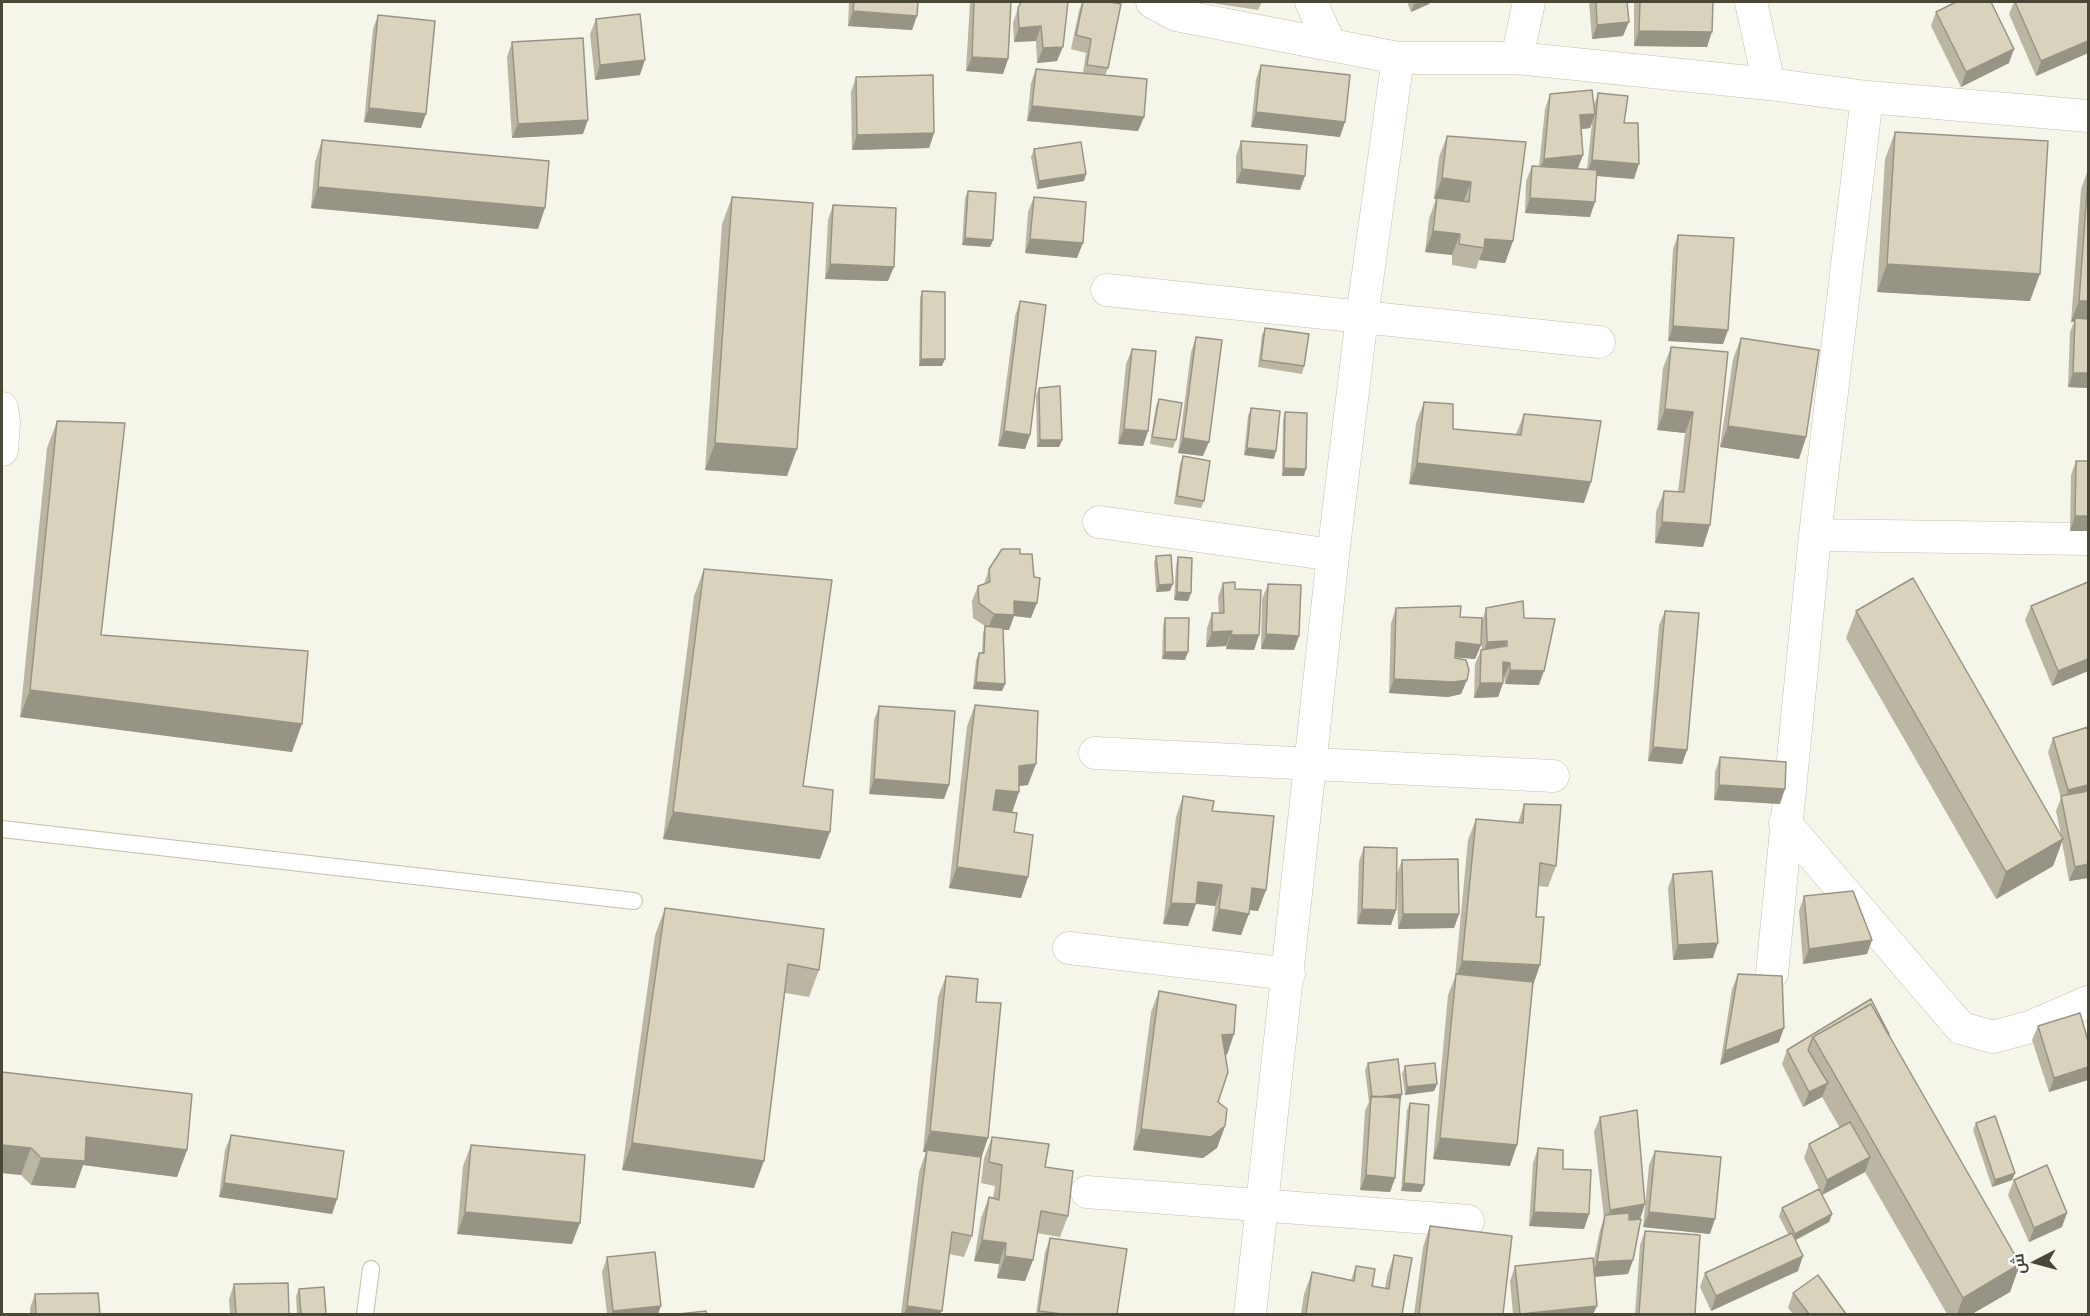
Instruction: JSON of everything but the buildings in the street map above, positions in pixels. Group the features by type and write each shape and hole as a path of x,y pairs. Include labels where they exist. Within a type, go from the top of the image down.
{"street":[{"path":"1152,2 1176,15 1398,58 1517,58 1769,84 1867,97 2088,116"},
{"path":"1311,2 1330,44"},
{"path":"1517,58 1529,2"},
{"path":"1751,2 1769,84"},
{"path":"1250,1314 1312,764 1333,555 1362,317 1398,58"},
{"path":"1772,973 1815,535 1867,97"},
{"path":"1107,290 1599,342"},
{"path":"2,408 4,423 2,450"},
{"path":"1099,522 1333,555"},
{"path":"1815,535 2088,539"},
{"path":"1095,753 1553,776"},
{"path":"1785,823 1961,1028 1993,1037 2030,1027 2088,1002"},
{"path":"1069,948 1289,974"},
{"path":"1087,1192 1468,1221"}],"lane":[{"path":"2,829 634,901"},
{"path":"365,1314 371,1269"}]}
